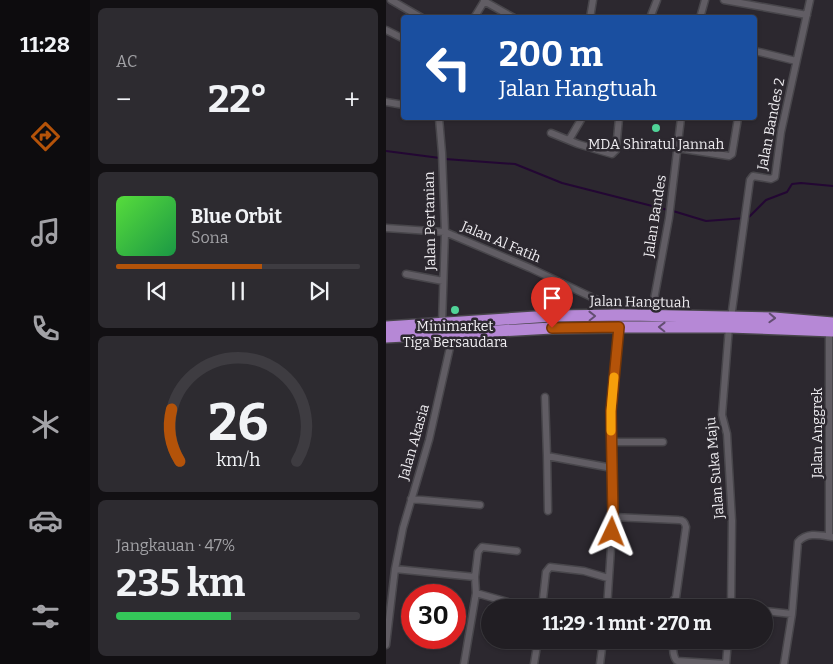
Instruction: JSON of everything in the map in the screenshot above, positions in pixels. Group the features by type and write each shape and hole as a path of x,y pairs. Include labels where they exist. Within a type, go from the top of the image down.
{"highway":[{"name":"Jalan Hangtuah","path":"386,327 551,316 628,315 696,323"},
{"name":"Jalan Hangtuah","path":"386,337 552,328 730,322 831,328"}],"street":[{"path":"476,15 485,0 509,15"},
{"path":"590,15 593,0"},
{"path":"651,15 657,0"},
{"path":"701,15 705,0"},
{"path":"724,0 807,15"},
{"name":"Jalan Bandes 2","path":"730,322 750,180 752,177 771,179 775,177 781,132 810,0"},
{"path":"388,1 416,15"},
{"path":"386,30 401,37"},
{"path":"757,51 796,61"},
{"path":"386,102 401,104"},
{"name":"Jalan Pertanian","path":"439,120 445,232 442,324"},
{"path":"569,140 581,120"},
{"path":"552,134 610,154 616,150 619,120"},
{"name":"Jalan Bandes","path":"651,317 669,218 682,120"},
{"path":"677,148 729,156 732,154 738,120"},
{"name":"Jalan Al Fatih","path":"386,228 445,232 530,268 628,315"},
{"path":"406,274 443,281"},
{"name":"Jalan Suka Maju","path":"730,322 722,414 727,434 730,489 732,599"},
{"path":"607,599 613,517 611,411 619,327"},
{"name":"Jalan Anggrek","path":"784,664 792,614 798,542 803,537 812,534 831,537 831,328"},
{"name":"Jalan Akasia","path":"386,645 395,572 411,499 429,440 453,334"},
{"path":"545,397 548,511"},
{"path":"612,442 663,442"},
{"path":"547,456 612,468"},
{"path":"411,499 480,505"},
{"path":"613,517 682,520 686,527 674,599"},
{"path":"464,664 476,593 475,577 478,552 484,546 517,551"},
{"path":"543,599 546,572 550,567 584,571 608,578"},
{"path":"386,575 395,572 475,577"},
{"path":"476,593 497,599"},
{"path":"773,612 792,614"},
{"path":"534,664 536,649"},
{"path":"600,664 602,649"},
{"path":"673,649 674,657 677,661 726,664 727,649"}],"waterway":[{"path":"386,151 440,158"},
{"path":"445,159 515,164 562,183 668,210"},
{"path":"673,211 706,221 746,218 766,200 787,192 792,184 833,186"}],"slow traffic":[{"path":"611,431 614,377"}],"place":[{"name":"MDA Shiratul Jannah","path":"656,128"},
{"name":"Minimarket Tiga Bersaudara","path":"455,310"}],"route":[{"path":"552,328 619,327 611,411 612,532"}]}
